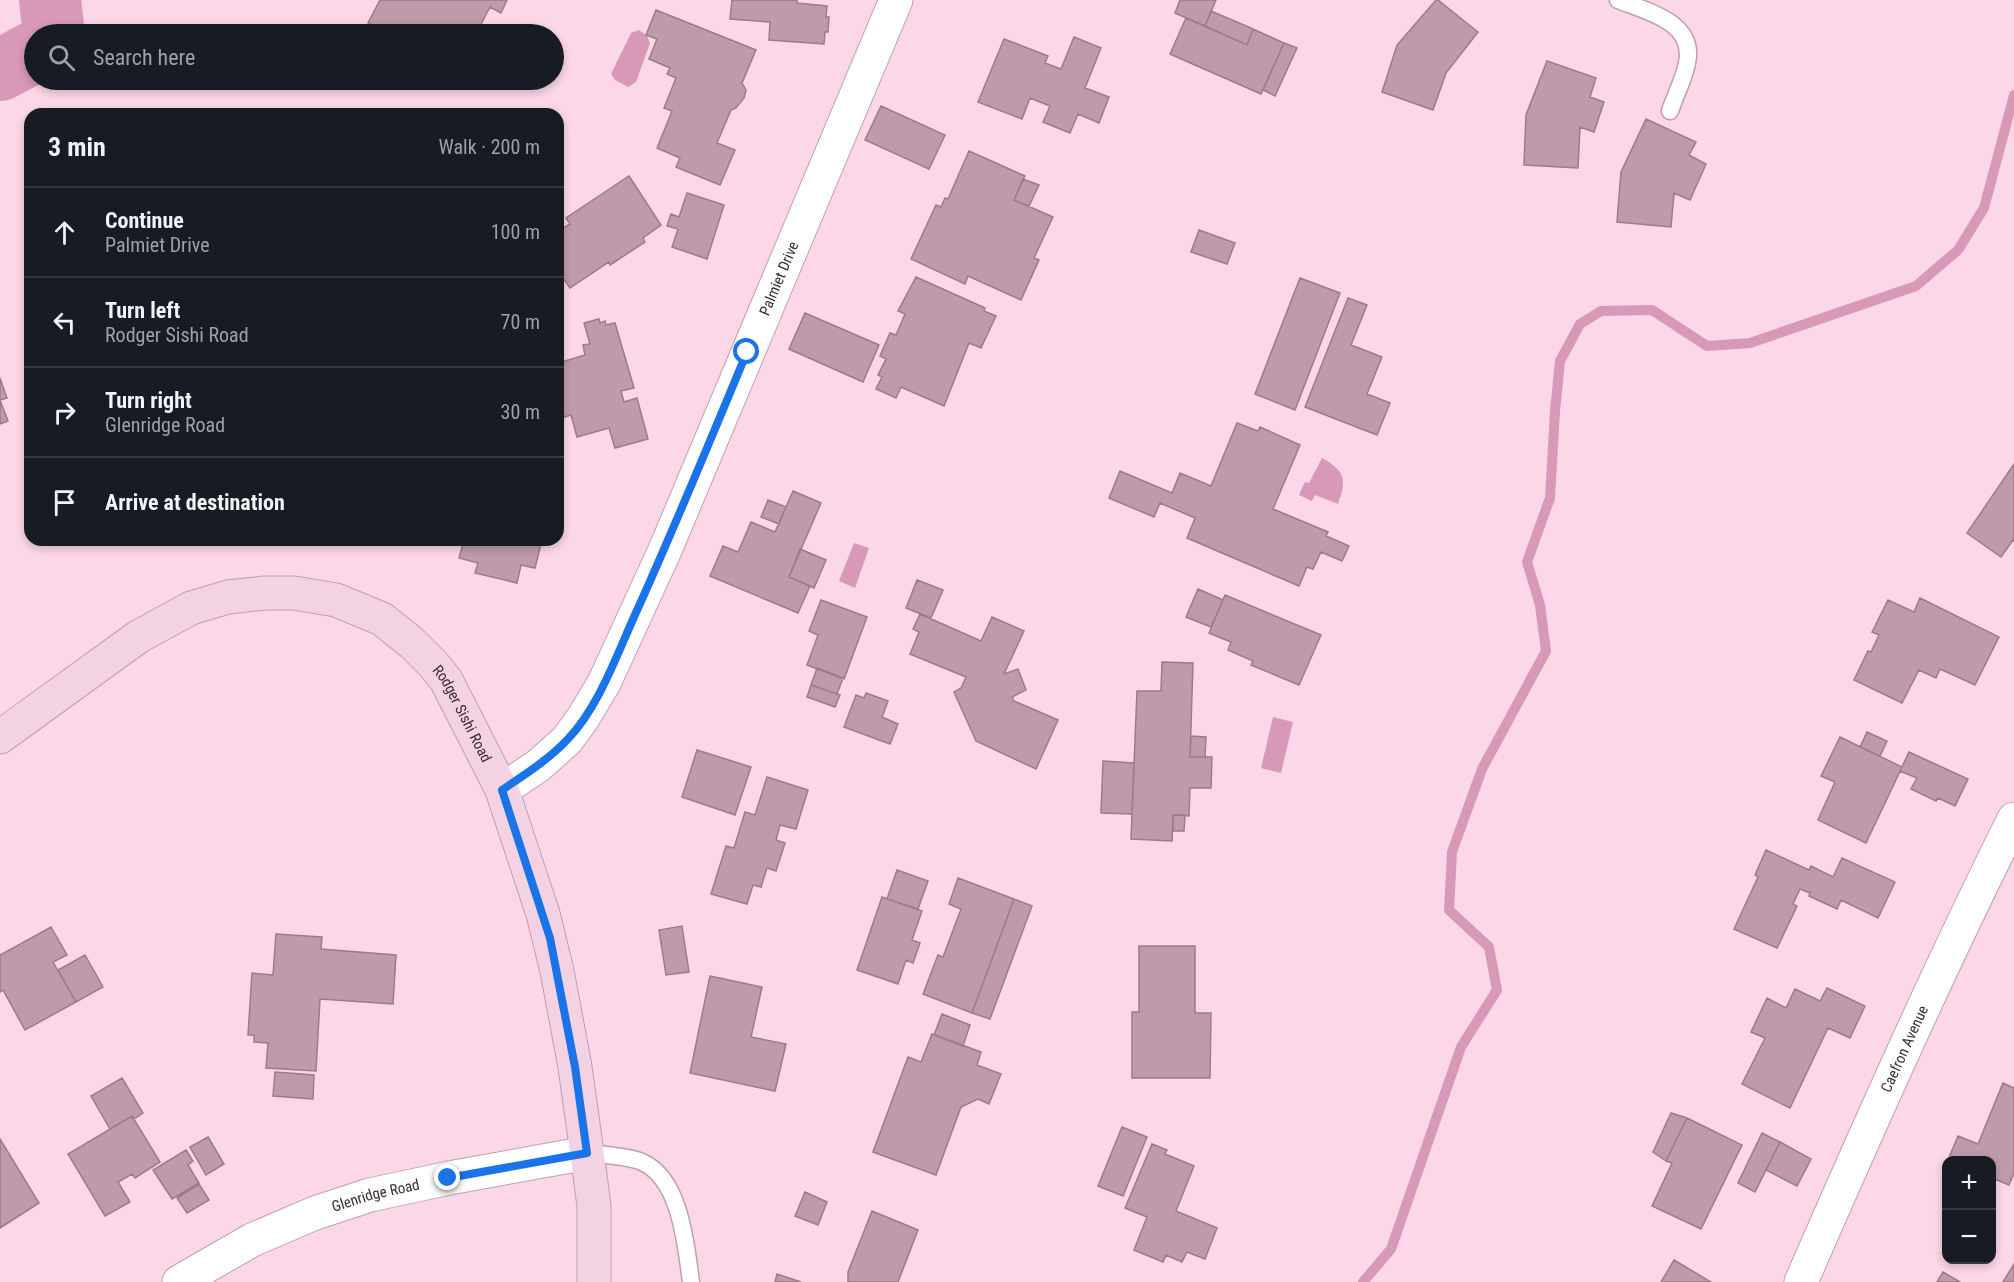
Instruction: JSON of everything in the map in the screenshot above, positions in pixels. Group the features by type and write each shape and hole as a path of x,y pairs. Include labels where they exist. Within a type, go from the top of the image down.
{"main road":[{"name":"Rodger Sishi Road","path":"0,737 138,637 191,608 228,597 264,593 294,593 336,600 382,620 412,643 446,680 502,790 550,938 575,1067 594,1206 594,1282"}],"street":[{"name":"Palmiet Drive","path":"502,790 539,765 567,740 604,683 665,550 896,0"},
{"name":"Caefron Avenue","path":"1801,1282 1905,1046 2014,819"},
{"name":"Glenridge Road","path":"179,1282 252,1240 315,1214 370,1195 448,1178 587,1153"}],"lane":[{"path":"1618,0 1656,14 1677,27 1685,40 1687,63 1670,111"},
{"path":"587,1153 642,1161 656,1171 674,1196 685,1242 691,1282"}],"shaded area":[{"path":"639,30 647,36 650,43 636,82 628,87 615,80 611,74 631,33"},
{"path":"1322,458 1335,467 1342,476 1343,488 1338,504 1315,495 1312,501 1299,495 1305,482 1309,483"},
{"path":"854,543 869,548 855,588 839,581"},
{"path":"1273,717 1293,722 1281,773 1261,768"}],"building":[{"path":"380,0 507,0 501,13 490,7 481,24 368,23"},
{"path":"732,0 797,0 797,3 827,6 828,32 825,32 824,44 769,40 770,22 730,19"},
{"path":"1180,0 1216,0 1205,26 1175,13"},
{"path":"1436,0 1478,32 1446,73 1433,110 1382,92 1397,45"},
{"path":"656,10 756,50 742,83 746,90 744,98 736,108 731,110 717,143 735,150 720,185 676,167 680,158 657,148 672,111 664,108 676,78 667,74 670,68 649,59 657,39 646,35"},
{"path":"1211,11 1253,29 1247,45 1205,26"},
{"path":"1186,18 1247,45 1253,29 1284,43 1261,94 1170,54"},
{"path":"1074,37 1101,48 1085,88 1109,97 1099,123 1078,114 1070,133 1043,122 1050,106 1030,98 1022,119 978,102 1004,39 1048,56 1045,63 1061,69"},
{"path":"1284,43 1297,48 1275,96 1263,90"},
{"path":"1547,61 1596,78 1590,97 1604,102 1594,132 1580,127 1578,168 1524,165 1526,115"},
{"path":"881,106 945,135 929,169 865,140"},
{"path":"1646,119 1696,142 1689,155 1706,164 1690,200 1674,193 1671,227 1617,222 1621,172"},
{"path":"969,151 1025,176 1014,200 1053,217 1034,258 1039,260 1021,300 968,276 965,284 911,259 936,205 941,207 945,198 948,199"},
{"path":"629,176 661,225 643,238 645,242 570,288 564,279 564,228 570,224 566,218"},
{"path":"1023,179 1039,185 1029,206 1014,200"},
{"path":"687,193 724,205 707,259 672,247 678,229 667,226 671,214 679,217"},
{"path":"1199,230 1235,243 1227,264 1191,252"},
{"path":"916,277 985,308 984,311 996,316 981,348 969,343 944,406 901,387 896,398 876,389 882,377 878,375 886,359 880,356 890,333 896,335 905,314 898,311"},
{"path":"1300,278 1340,293 1295,410 1255,394"},
{"path":"1348,298 1367,305 1351,345 1382,357 1367,394 1390,403 1377,435 1305,407"},
{"path":"805,313 879,345 863,382 789,349"},
{"path":"599,319 600,323 605,321 606,325 615,323 634,388 621,391 624,402 637,398 648,439 615,448 609,428 577,437 571,415 564,417 564,361 585,355 583,345 590,344 584,323"},
{"path":"0,378 7,398 0,400"},
{"path":"0,400 8,421 0,424"},
{"path":"1237,423 1258,431 1260,427 1300,445 1273,509 1328,532 1326,536 1349,546 1342,561 1321,552 1313,569 1307,567 1299,586 1187,538 1195,518 1160,503 1154,517 1109,498 1120,471 1172,493 1180,473 1211,486"},
{"path":"2014,464 2014,541 2001,557 1967,533"},
{"path":"793,491 821,503 789,577 810,586 798,613 710,576 723,546 738,552 751,522 775,532"},
{"path":"768,500 786,507 779,524 761,517"},
{"path":"462,546 540,546 535,568 521,565 517,583 475,573 478,563 459,558"},
{"path":"800,549 826,560 814,588 789,577"},
{"path":"917,580 943,590 931,618 906,608"},
{"path":"1198,589 1223,600 1211,627 1186,617"},
{"path":"1225,595 1321,635 1299,685 1251,665 1253,661 1228,650 1231,642 1209,633"},
{"path":"1920,598 1999,637 1975,685 1940,669 1936,678 1919,670 1902,703 1854,680 1868,651 1871,652 1879,635 1872,632 1888,600 1914,612"},
{"path":"821,600 867,617 844,679 807,665 818,635 809,631"},
{"path":"920,614 981,641 992,617 1024,631 1004,674 1018,669 1026,690 1012,697 1014,701 1058,720 1036,769 976,741 954,692 961,688 966,677 910,654 919,632 913,629"},
{"path":"1162,662 1193,663 1190,757 1212,757 1211,788 1190,788 1189,816 1173,815 1172,841 1131,839 1137,691 1161,691"},
{"path":"817,668 843,678 837,694 811,685"},
{"path":"811,685 840,695 835,707 807,697"},
{"path":"866,693 888,701 882,717 898,724 890,744 844,727 856,695 864,698"},
{"path":"1867,732 1887,741 1880,756 1860,747"},
{"path":"1191,736 1206,737 1205,757 1190,757"},
{"path":"1840,737 1902,767 1866,843 1818,820 1835,782 1821,776"},
{"path":"697,750 751,767 735,815 682,797"},
{"path":"1909,752 1968,779 1955,806 1938,798 1936,801 1911,789 1917,778 1900,771"},
{"path":"1103,761 1134,763 1132,814 1101,813"},
{"path":"767,777 808,790 796,829 780,825 776,840 785,843 776,871 767,868 761,887 753,885 747,904 711,894 726,846 734,848 745,812 755,815"},
{"path":"1173,815 1185,815 1184,831 1173,831"},
{"path":"1766,850 1809,870 1811,866 1833,877 1842,858 1895,882 1878,918 1841,900 1837,909 1809,896 1810,893 1800,889 1793,904 1797,906 1777,948 1734,929 1758,877 1755,875"},
{"path":"897,870 928,881 918,909 887,899"},
{"path":"958,878 1014,899 972,1013 923,994 938,955 943,957 961,909 949,904"},
{"path":"882,897 922,911 912,940 920,943 913,963 906,960 898,984 857,970"},
{"path":"1014,899 1032,906 990,1019 972,1013"},
{"path":"682,926 689,972 666,975 659,930"},
{"path":"51,927 67,955 53,962 76,1002 25,1030 3,990 0,992 0,955"},
{"path":"276,934 322,937 321,949 396,955 393,1004 320,999 316,1071 266,1068 268,1043 254,1042 254,1035 248,1035 252,973 273,975"},
{"path":"1139,946 1195,946 1195,1013 1211,1013 1210,1078 1132,1078 1132,1012 1139,1012"},
{"path":"85,955 103,987 76,1002 58,970"},
{"path":"710,976 762,987 751,1037 786,1044 775,1091 690,1073"},
{"path":"1827,988 1865,1006 1850,1038 1828,1028 1790,1108 1742,1084 1765,1038 1751,1032 1767,998 1786,1008 1795,989 1820,1001"},
{"path":"942,1014 970,1025 963,1046 934,1035"},
{"path":"932,1034 981,1052 977,1065 1001,1074 989,1104 978,1099 961,1107 936,1175 873,1152 908,1057 921,1062"},
{"path":"275,1072 314,1075 313,1099 273,1096"},
{"path":"122,1078 143,1113 134,1119 132,1116 110,1129 91,1096"},
{"path":"2003,1083 2014,1088 2014,1173 2009,1185 1996,1180 1996,1156 1950,1156 1958,1136 1978,1144"},
{"path":"1671,1113 1687,1118 1666,1161 1653,1152"},
{"path":"132,1116 160,1162 135,1178 132,1174 118,1182 130,1202 105,1216 68,1154"},
{"path":"1687,1118 1742,1145 1701,1229 1652,1206 1672,1163 1666,1161"},
{"path":"1122,1127 1147,1137 1123,1196 1098,1186"},
{"path":"1762,1133 1780,1142 1755,1192 1738,1183"},
{"path":"208,1137 224,1164 206,1175 190,1147"},
{"path":"0,1139 39,1203 0,1228"},
{"path":"1780,1142 1811,1159 1797,1186 1766,1170"},
{"path":"1152,1144 1167,1150 1165,1154 1194,1166 1176,1211 1217,1228 1205,1259 1187,1252 1182,1262 1166,1255 1163,1262 1134,1250 1147,1217 1125,1208"},
{"path":"186,1150 193,1161 188,1165 199,1183 172,1199 153,1170"},
{"path":"199,1184 209,1200 187,1213 177,1198"},
{"path":"805,1192 827,1202 818,1225 795,1216"},
{"path":"872,1211 918,1230 898,1282 848,1282 848,1272"},
{"path":"1674,1260 1711,1282 1661,1282"},
{"path":"2014,1264 2014,1282 2003,1282"},
{"path":"1943,1272 1960,1282 1937,1282"},
{"path":"777,1274 801,1282 775,1282"}],"waterway":[{"path":"50,0 53,24"},
{"path":"0,70 24,57"},
{"path":"1363,1282 1391,1249 1461,1047 1497,990 1489,947 1449,910 1452,852 1482,769 1546,651 1540,605 1527,562 1550,498 1560,361 1580,324 1601,311 1652,310 1707,346 1750,343 1916,286 1958,250 1984,208 2014,95"}],"route":[{"path":"448,1178 587,1153 575,1067 550,938 502,790 539,765 567,740 604,683 665,550 747,352"}]}
